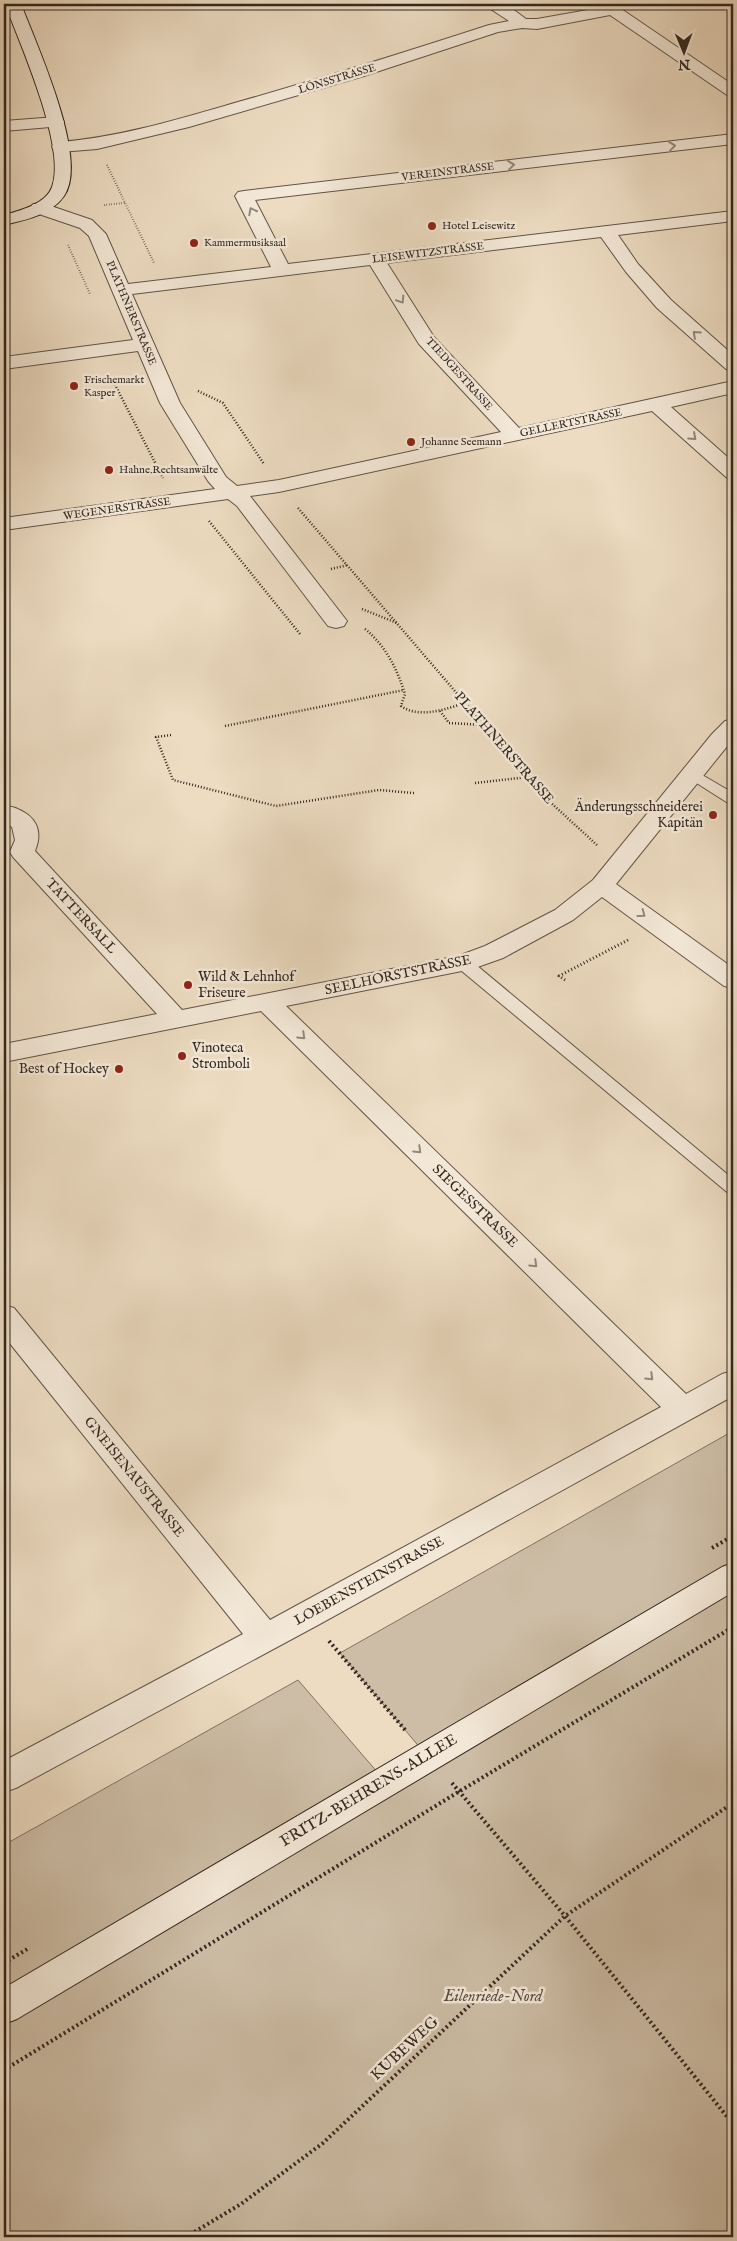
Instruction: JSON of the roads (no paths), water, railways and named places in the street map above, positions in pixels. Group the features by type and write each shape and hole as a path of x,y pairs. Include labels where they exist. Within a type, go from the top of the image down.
{"street":[{"path":"4,220 39,208 52,199 64,180 56,122 51,104 13,4"},
{"path":"492,4 498,5 522,23"},
{"path":"608,7 733,92"},
{"name":"LÖNSSTRASSE","path":"60,147 97,144 210,116 358,73 495,28 522,23 537,24 608,7"},
{"path":"4,126 56,122"},
{"name":"VEREINSTRASSE","path":"282,270 244,196 733,139"},
{"name":"PLATHNERSTRASSE","path":"39,208 86,224 97,234 123,290 170,403 218,481 244,502 336,621"},
{"name":"LEISEWITZSTRASSE","path":"123,290 733,216"},
{"path":"606,231 632,268 664,304 733,365"},
{"name":"TIEDGESTRASSE","path":"375,259 426,340 515,435"},
{"path":"4,363 144,344"},
{"name":"GELLERTSTRASSE","path":"231,493 278,486 733,387"},
{"path":"656,404 733,473"},
{"name":"WEGENERSTRASSE","path":"4,524 231,493"},
{"name":"SEELHORSTSTRASSE","path":"4,1053 463,963 494,952 564,915 602,885 720,739 733,726"},
{"name":"TATTERSALL","path":"4,812 10,813 24,823 27,840 22,852 176,1019"},
{"path":"602,885 733,980"},
{"name":"SIEGESSTRASSE","path":"267,1002 682,1410"},
{"name":"GNEISENAUSTRASSE","path":"4,1316 265,1638"},
{"name":"LOEBENSTEINSTRASSE","path":"4,1778 306,1616 733,1382"},
{"name":"FRITZ-BEHRENS-ALLEE","path":"4,2007 733,1576"}],"lane":[{"path":"692,774 733,800"},
{"path":"463,963 733,1188"}],"place":[{"name":"Hotel Leisewitz","path":"432,226"},
{"name":"Kammermusiksaal","path":"194,243"},
{"name":"Frischemarkt Kasper","path":"74,386"},
{"name":"Johanne Seemann","path":"411,442"},
{"name":"Hahne.Rechtsanwälte","path":"109,470"},
{"name":"Änderungsschneiderei Kapitän","path":"713,815"},
{"name":"Wild & Lehnhof Friseure","path":"188,985"},
{"name":"Vinoteca Stromboli","path":"182,1056"},
{"name":"Best of Hockey","path":"119,1069"}],"park label":[{"name":"Eilenriede-Nord","path":"493,1997"}]}
